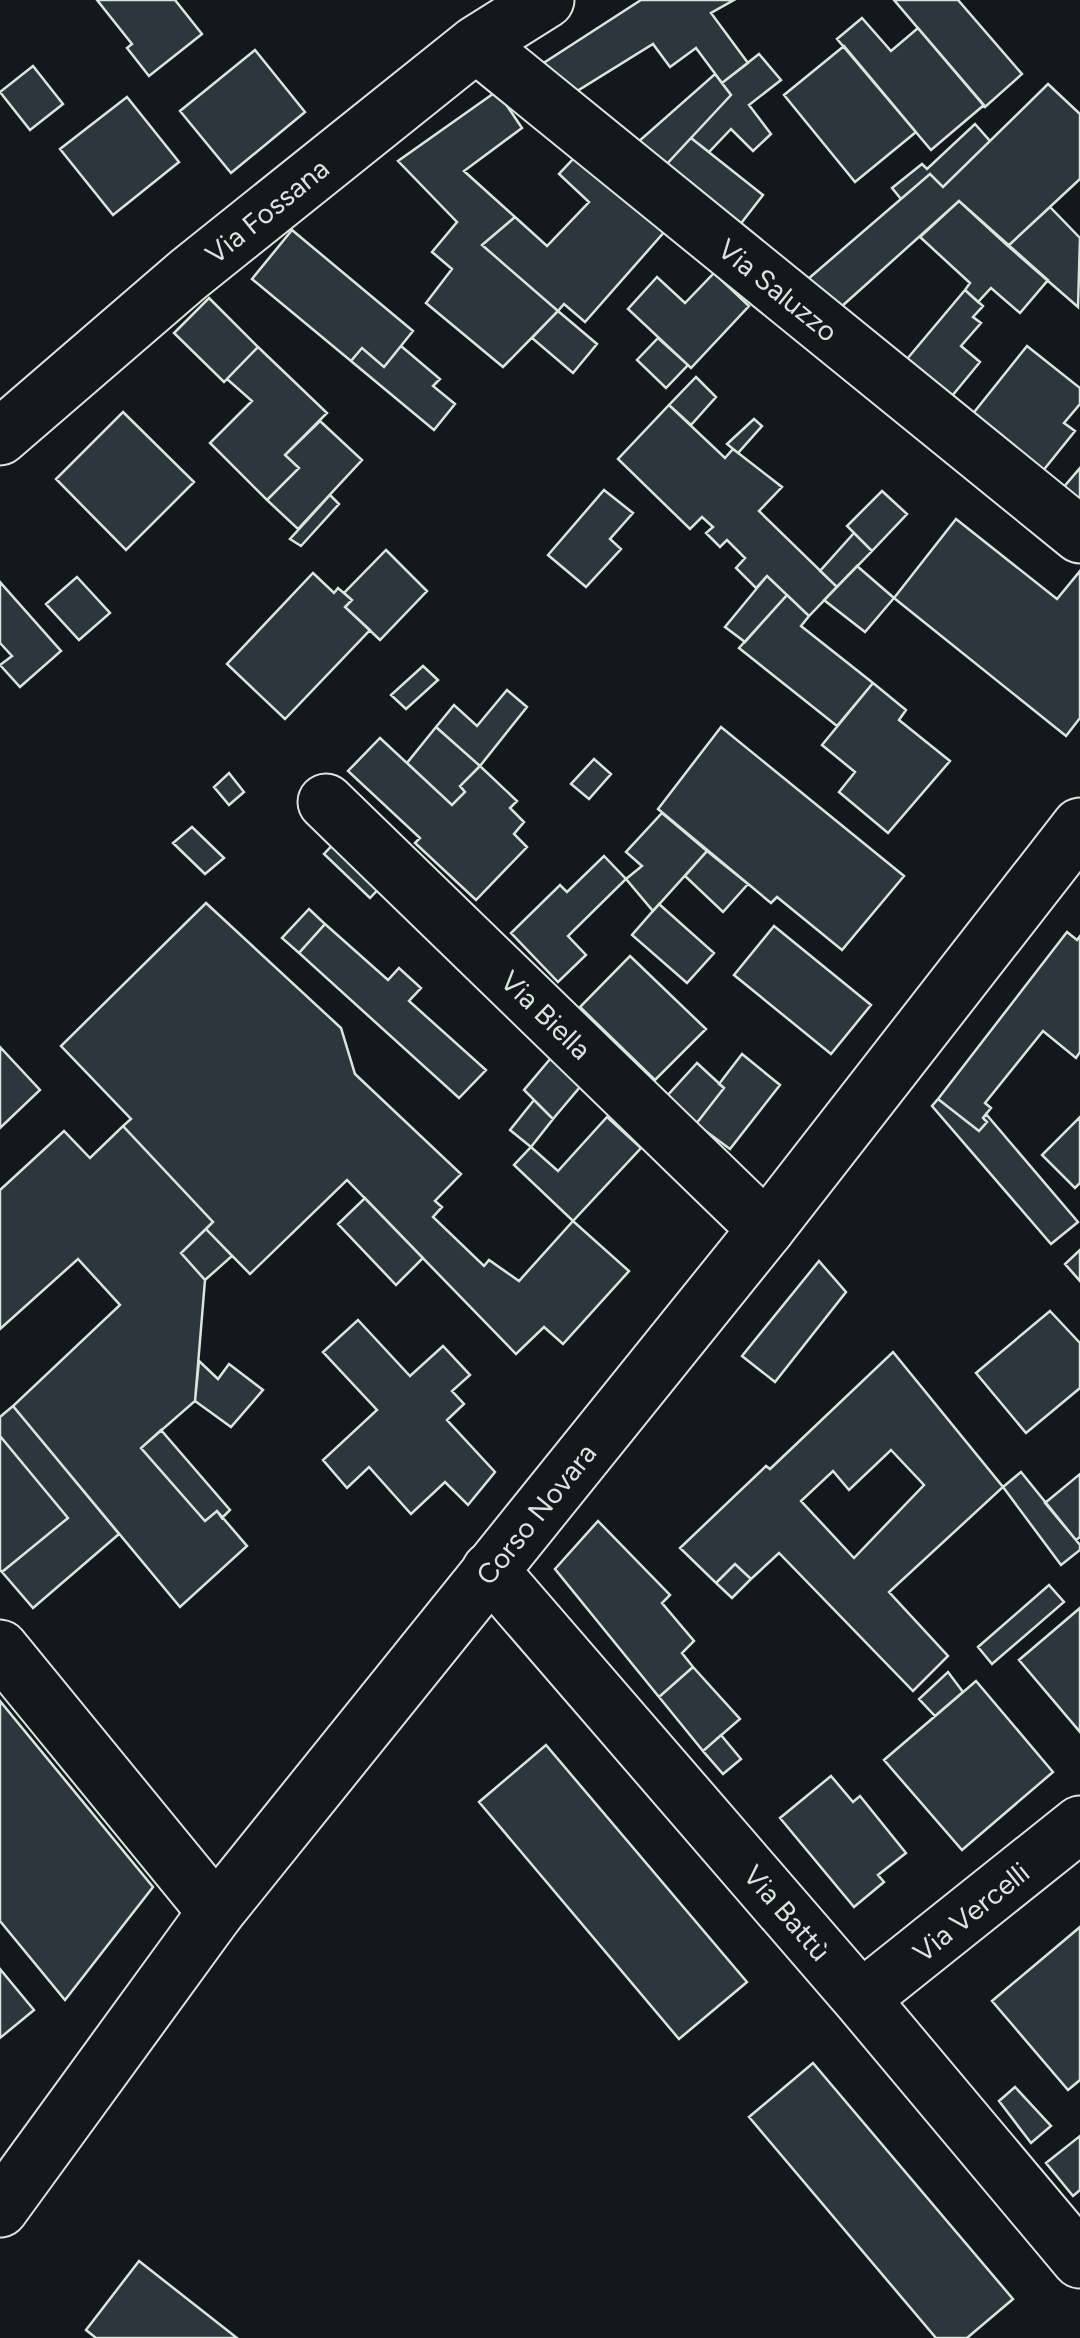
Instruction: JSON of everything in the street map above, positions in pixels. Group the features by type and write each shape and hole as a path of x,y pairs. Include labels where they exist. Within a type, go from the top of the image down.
{"street":[{"name":"Via Fossana","path":"0,437 189,274 476,44 546,0"},
{"name":"Via Saluzzo","path":"476,44 1080,535"},
{"name":"Via Biella","path":"326,802 766,1229"},
{"name":"Corso Novara","path":"0,2209 216,1912 766,1229 1080,826"},
{"name":"Via Battù","path":"490,1570 861,1999 1080,2260"},
{"path":"0,1648 216,1912"},
{"name":"Via Vercelli","path":"861,1999 1080,1824"}],"building":[{"path":"97,0 175,0 202,34 149,76 127,48 132,44"},
{"path":"641,0 734,0 711,13 748,63 722,83 696,48 670,67 653,44 569,96 542,64"},
{"path":"894,0 958,0 1022,74 985,107"},
{"path":"862,18 891,51 918,28 984,105 931,150 837,39"},
{"path":"844,46 916,132 855,182 784,95"},
{"path":"255,50 305,112 231,173 180,111"},
{"path":"759,54 781,80 749,105 771,134 753,151 731,129 709,152 691,138 731,95 722,83"},
{"path":"33,66 63,104 30,130 0,92"},
{"path":"715,74 731,95 664,167 638,142"},
{"path":"1048,84 1080,114 1080,179 1008,246 959,201 841,307 808,279 930,174 943,187"},
{"path":"497,91 522,128 464,171 515,217 482,245 558,311 503,367 426,303 452,269 432,252 457,222 398,161"},
{"path":"127,97 179,162 113,215 60,149"},
{"path":"975,124 990,141 943,187 930,174 901,199 892,188 922,164 927,169"},
{"path":"691,138 763,195 739,226 664,167"},
{"path":"575,157 666,230 585,322 564,304 558,311 482,245 515,217 547,246 589,202 559,174"},
{"path":"959,201 1048,280 1020,313 991,288 978,302 965,290 970,283 920,237"},
{"path":"1050,207 1080,238 1078,307 1008,246"},
{"path":"292,230 413,331 384,367 362,348 351,361 252,279"},
{"path":"714,273 749,306 691,368 628,309 657,277 685,303"},
{"path":"965,290 983,306 973,317 981,323 961,346 980,362 952,396 907,359"},
{"path":"209,298 258,347 224,382 174,333"},
{"path":"558,311 597,344 573,373 532,338"},
{"path":"658,338 688,365 666,388 637,360"},
{"path":"401,346 440,379 433,386 455,404 434,430 351,361 362,348 384,367"},
{"path":"1027,346 1080,388 1080,404 1064,423 1075,431 1042,472 971,416"},
{"path":"258,347 327,413 285,455 299,468 267,500 210,443 252,401 227,379"},
{"path":"696,377 716,397 691,425 669,405"},
{"path":"669,405 725,458 733,449 782,487 759,511 837,587 809,616 767,576 756,588 736,568 745,558 727,540 720,547 706,533 713,527 702,517 690,529 618,459"},
{"path":"123,412 194,482 126,550 56,479"},
{"path":"754,419 762,426 738,453 727,444"},
{"path":"320,421 362,460 298,529 267,500 299,468 285,455"},
{"path":"1080,468 1080,503 1062,489"},
{"path":"604,490 633,513 610,539 621,549 586,587 548,555"},
{"path":"882,491 907,514 872,551 847,526"},
{"path":"330,495 339,504 301,546 290,539"},
{"path":"956,519 1057,599 1080,571 1080,718 1066,736 894,598"},
{"path":"854,533 872,551 837,587 820,571"},
{"path":"386,550 427,591 380,640 345,607 352,600 344,593"},
{"path":"857,566 894,598 865,632 824,600"},
{"path":"313,573 334,593 338,588 352,600 345,607 370,630 285,719 227,664"},
{"path":"767,576 787,595 745,642 725,627"},
{"path":"77,577 110,613 79,640 46,604"},
{"path":"0,582 61,651 20,687 0,665 12,656 0,643"},
{"path":"787,595 809,616 801,626 873,683 837,726 739,648"},
{"path":"423,666 438,680 406,709 391,695"},
{"path":"873,683 906,710 899,720 950,761 888,833 839,792 855,772 822,745"},
{"path":"507,690 527,707 480,766 436,727 454,705 477,726"},
{"path":"436,727 480,766 460,786 465,792 452,805 407,763"},
{"path":"721,727 904,876 842,950 777,897 771,903 658,809"},
{"path":"380,738 452,805 465,792 460,786 480,766 517,801 510,808 524,822 514,834 527,847 476,900 415,843 420,838 348,771"},
{"path":"594,759 611,774 589,799 571,784"},
{"path":"229,773 244,792 229,805 214,787"},
{"path":"662,813 707,851 653,911 626,879 642,866 626,852"},
{"path":"192,827 224,858 205,874 173,843"},
{"path":"341,836 386,881 370,898 324,854"},
{"path":"707,851 748,884 723,912 685,876"},
{"path":"604,856 626,879 568,936 586,955 558,982 511,933 560,885 567,892"},
{"path":"206,903 341,1028 355,1074 461,1174 435,1201 442,1207 433,1217 484,1266 489,1260 519,1281 573,1221 629,1271 563,1344 544,1327 516,1354 347,1180 250,1274 206,1229 213,1222 123,1126 131,1119 61,1046"},
{"path":"659,904 714,953 687,983 632,935"},
{"path":"309,909 325,924 299,953 282,938"},
{"path":"325,924 388,980 399,968 421,988 409,1001 486,1070 459,1098 299,953"},
{"path":"774,926 871,1005 831,1054 734,975"},
{"path":"1067,932 1077,940 1080,936 1080,1052 1076,1058 1043,1031 985,1103 991,1108 979,1131 938,1099"},
{"path":"630,956 706,1029 655,1080 580,1007"},
{"path":"0,1047 40,1090 0,1128"},
{"path":"556,1052 585,1081 553,1119 524,1090"},
{"path":"742,1054 780,1085 730,1149 696,1124 724,1088 719,1084"},
{"path":"697,1063 724,1088 696,1124 667,1096"},
{"path":"938,1099 979,1131 987,1122 983,1118 986,1114 1078,1222 1051,1244 932,1106"},
{"path":"534,1100 553,1119 531,1147 510,1130"},
{"path":"607,1117 641,1148 573,1221 514,1165 531,1147 558,1171"},
{"path":"1080,1117 1080,1183 1075,1188 1042,1155"},
{"path":"123,1126 213,1222 181,1253 205,1280 195,1401 141,1448 205,1521 217,1511 247,1546 180,1607 13,1406 120,1305 78,1259 0,1329 0,1190 64,1131 90,1158"},
{"path":"365,1198 423,1258 396,1285 338,1224"},
{"path":"206,1229 232,1256 205,1280 181,1253"},
{"path":"1080,1250 1080,1281 1065,1264"},
{"path":"819,1261 846,1292 775,1382 742,1356"},
{"path":"1050,1311 1080,1343 1080,1388 1026,1433 976,1373"},
{"path":"358,1320 410,1376 443,1346 470,1375 452,1391 464,1404 447,1420 495,1472 468,1505 445,1482 411,1514 369,1467 347,1488 323,1460 377,1410 323,1352"},
{"path":"893,1352 1003,1487 889,1592 948,1656 913,1691 779,1553 751,1579 735,1564 716,1583 680,1548 766,1466 770,1469","holes":["891,1450 924,1485 854,1558 801,1501 833,1471 849,1490"]},
{"path":"199,1361 218,1379 229,1364 263,1390 231,1427 195,1401"},
{"path":"13,1406 119,1534 33,1608 2,1572 68,1518 0,1436 0,1417"},
{"path":"161,1430 230,1510 222,1518 217,1511 205,1521 141,1448"},
{"path":"0,1436 68,1518 2,1572 0,1570"},
{"path":"1021,1472 1080,1545 1080,1550 1061,1565 1003,1487"},
{"path":"1080,1474 1080,1537 1076,1540 1045,1503"},
{"path":"598,1521 670,1595 662,1603 694,1641 682,1653 693,1667 659,1697 555,1569"},
{"path":"735,1564 751,1579 732,1598 716,1583"},
{"path":"1049,1585 1064,1602 992,1664 978,1647"},
{"path":"1080,1608 1080,1732 1019,1660"},
{"path":"693,1667 740,1719 703,1751 659,1697"},
{"path":"948,1672 963,1692 935,1716 919,1699"},
{"path":"976,1681 1053,1772 962,1850 884,1760"},
{"path":"0,1701 153,1887 65,2000 0,1921"},
{"path":"721,1735 741,1759 723,1774 703,1751"},
{"path":"546,1745 747,1982 679,2039 479,1802"},
{"path":"831,1776 853,1802 860,1796 906,1853 878,1875 884,1882 854,1907 780,1818"},
{"path":"1080,1927 1080,2080 1068,2090 992,2001"},
{"path":"0,1969 34,2010 0,2038"},
{"path":"813,2063 1013,2299 967,2338 936,2338 749,2117"},
{"path":"1015,2087 1051,2126 1031,2143 999,2101"},
{"path":"1080,2136 1080,2190 1073,2196 1046,2163"},
{"path":"139,2261 237,2338 96,2338 86,2330"}]}
